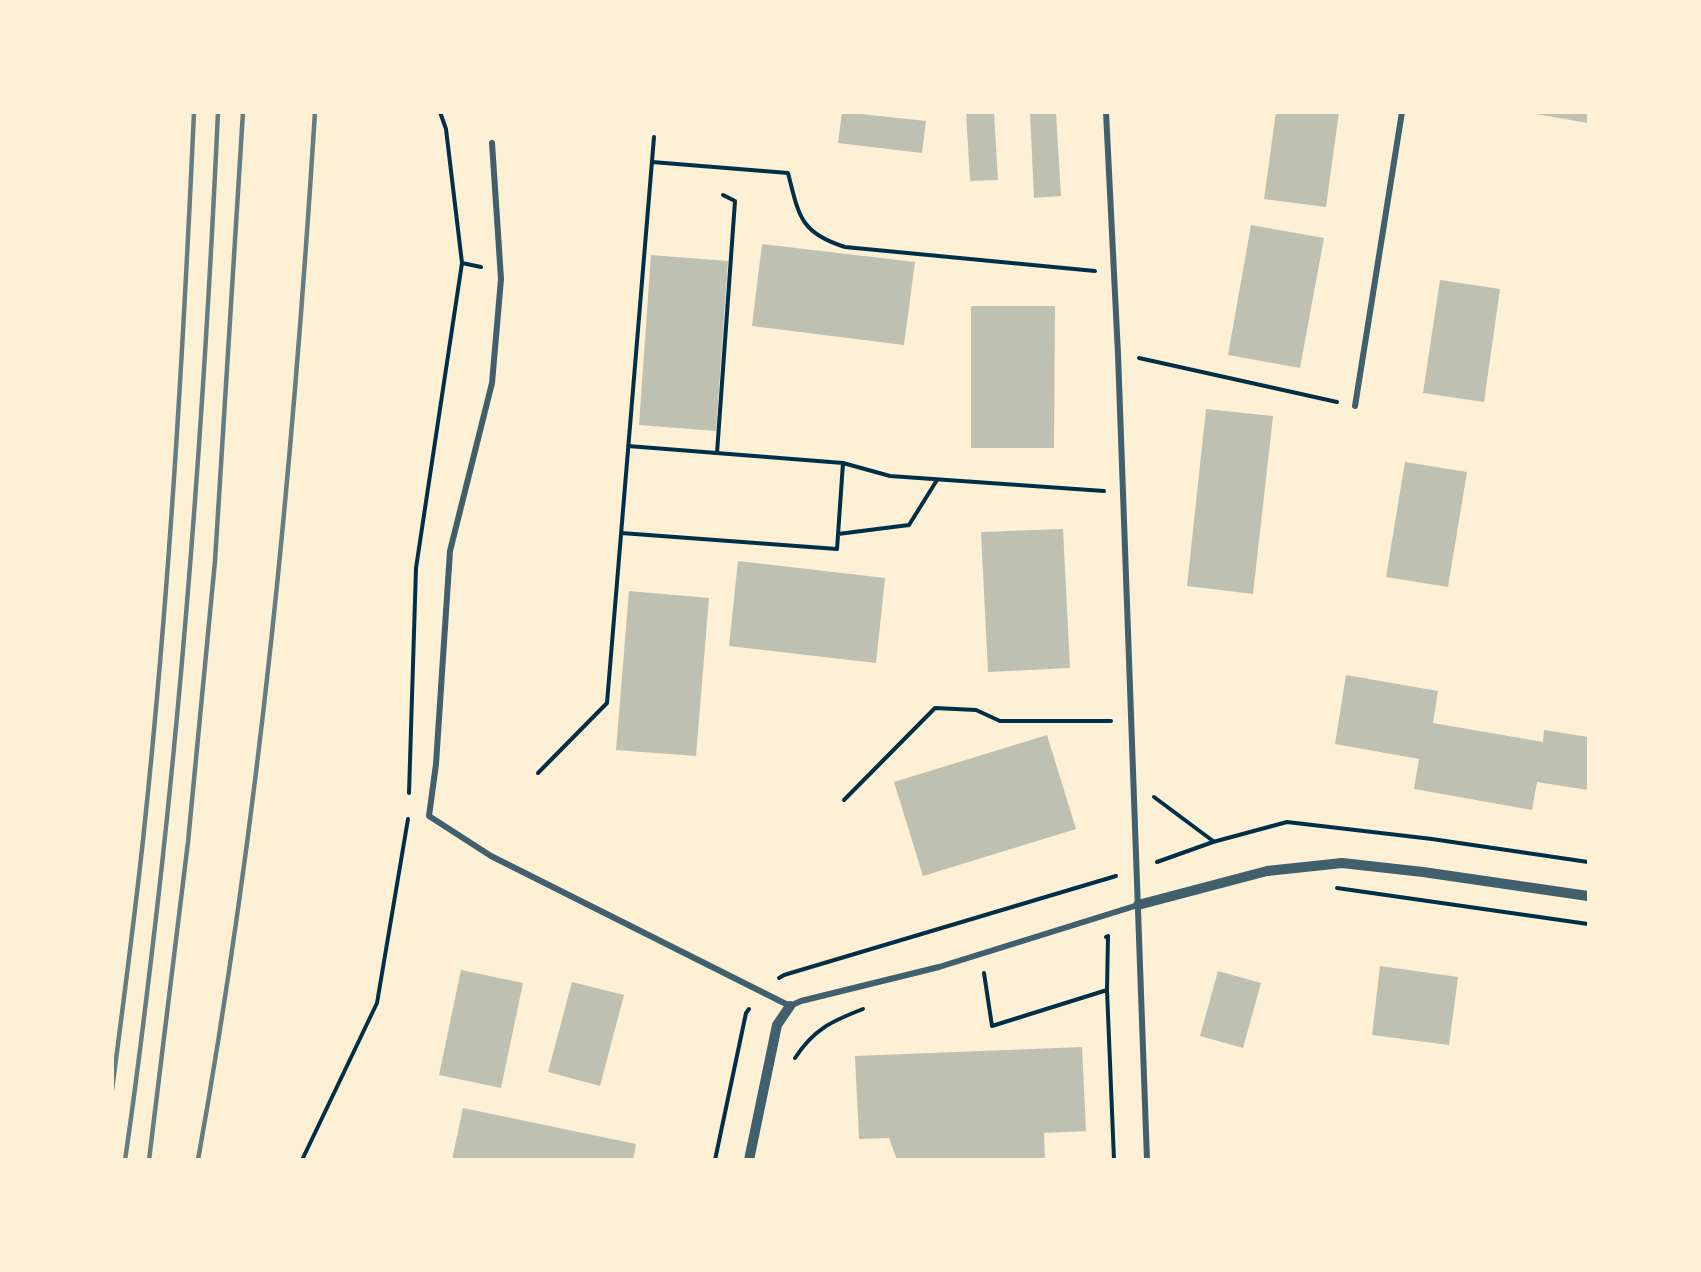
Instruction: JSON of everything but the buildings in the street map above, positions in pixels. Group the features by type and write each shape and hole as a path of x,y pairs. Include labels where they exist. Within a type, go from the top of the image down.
{"street":[{"path":"1106,112 1118,354 1147,1160"},
{"path":"1355,406 1402,112"},
{"path":"492,143 501,279 492,383 450,551 436,764 429,816 491,856 790,1006"},
{"path":"748,1160 777,1025 790,1006 801,1001 939,967 1138,905 1267,871 1342,864 1424,872 1588,896"}],"path":[{"path":"409,798 416,568 462,263 446,129 440,112"},
{"path":"538,773 607,703 654,137"},
{"path":"652,162 788,173 796,204 807,228 827,241 845,247 1114,272"},
{"path":"717,453 735,201 723,195"},
{"path":"1118,354 1355,406"},
{"path":"628,446 843,463 890,476 1123,492"},
{"path":"621,533 837,549 843,463"},
{"path":"838,534 909,525 936,480"},
{"path":"844,800 934,708 976,710 1000,721 1131,721"},
{"path":"1134,783 1213,842"},
{"path":"302,1160 377,1003 408,810"},
{"path":"1330,887 1588,924"},
{"path":"1097,939 1140,929"},
{"path":"1108,936 1107,990 1114,1160"},
{"path":"983,969 992,1026 1107,990"},
{"path":"792,1064 803,1046 830,1022 873,1006"}],"railway":[{"path":"112,1090 140,871 168,567 194,112"},
{"path":"125,1160 163,855 184,643 207,325 218,112"},
{"path":"149,1160 188,842 215,561 243,112"},
{"path":"198,1160 239,900 272,638 296,375 315,112"}]}
